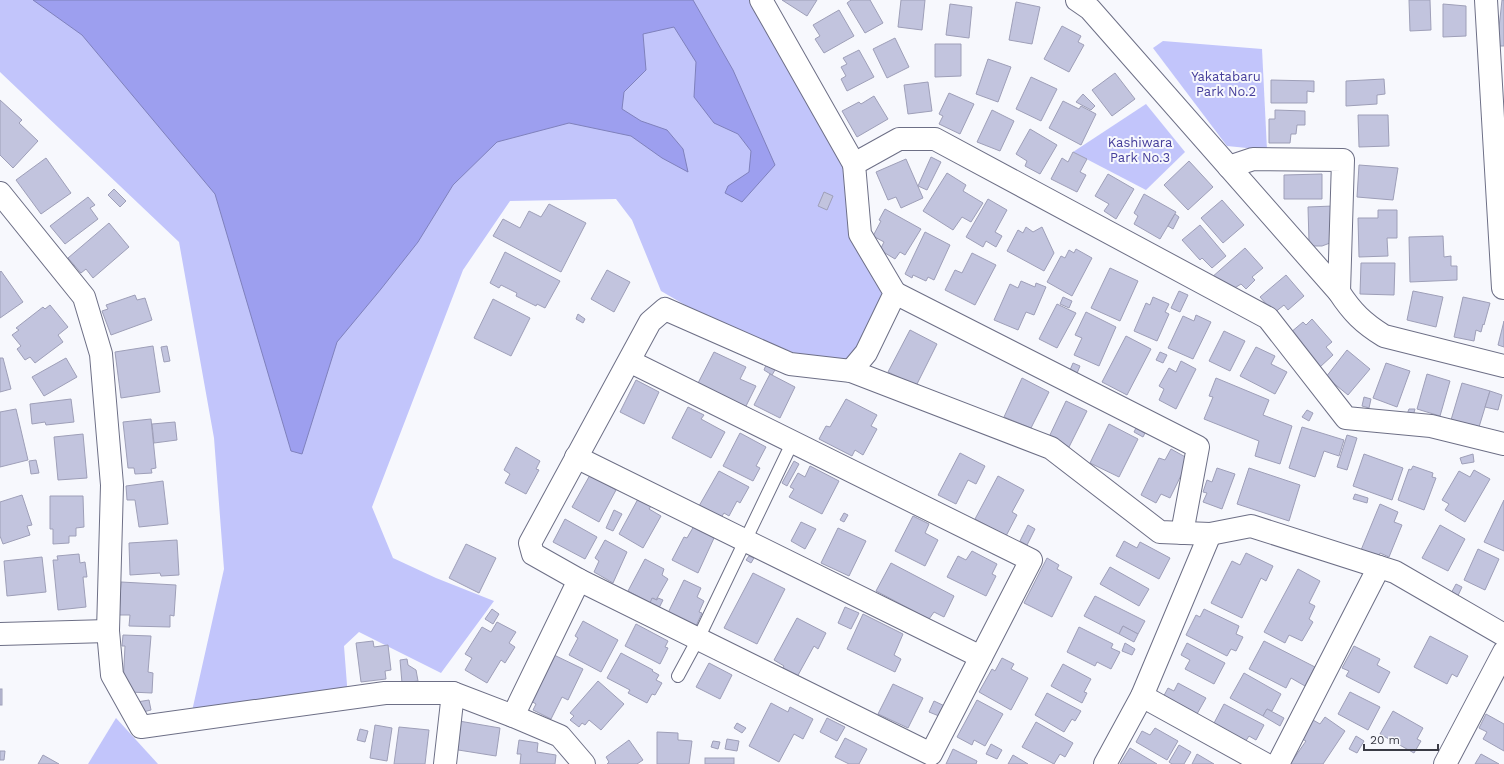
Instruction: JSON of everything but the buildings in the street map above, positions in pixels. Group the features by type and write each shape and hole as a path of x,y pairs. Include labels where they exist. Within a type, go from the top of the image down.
{"street":[{"path":"761,0 854,164 860,234 895,293 1198,447 1182,533"},
{"path":"1077,0 1090,9 1339,292 1351,310 1371,328 1384,336 1504,366"},
{"path":"1486,0 1500,190 1504,288"},
{"path":"854,164 899,139 935,139 1268,318 1346,418 1431,426 1504,444"},
{"path":"1229,167 1253,159 1343,160 1339,292"},
{"path":"0,193 84,297 101,354 112,485 108,631 112,675 141,727 385,693 453,693 560,736 584,764"},
{"path":"851,371 866,353 895,293"},
{"path":"629,361 1031,560 931,754 579,580 533,554 530,543 576,457 650,322 665,309 790,364 851,371 1051,448 1160,532 1210,534 1251,526 1395,572 1504,635"},
{"path":"576,457 981,657"},
{"path":"1105,764 1142,696 1210,534"},
{"path":"1278,764 1379,567"},
{"path":"513,716 579,580"},
{"path":"0,634 108,631"},
{"path":"1445,764 1504,652"},
{"path":"444,764 453,693"},
{"path":"1142,696 1266,764"}],"lane":[{"path":"678,676 698,639 793,441"}],"green space":[{"path":"0,0 761,0 854,164 860,234 895,293 866,342 836,370 704,316 661,291 632,220 616,199 510,201 463,270 372,507 393,558 436,578 494,601 441,673 359,632 344,646 348,698 190,720 224,569 214,438 179,242 0,72"},
{"name":"Yakatabaru Park No.2","path":"1163,41 1262,49 1267,150 1227,146 1153,48"},
{"name":"Kashiwara Park No.3","path":"1146,104 1185,152 1146,190 1073,152"},
{"path":"116,718 158,764 88,764"}],"shaded area":[{"path":"33,0 693,0 733,70 775,165 742,202 725,193 728,186 749,172 751,151 738,134 714,123 694,97 696,62 674,27 643,34 646,70 624,92 622,109 641,121 667,130 683,149 688,172 662,158 631,136 569,123 497,142 453,185 418,242 337,342 302,454 291,451 215,194 82,35"}]}
